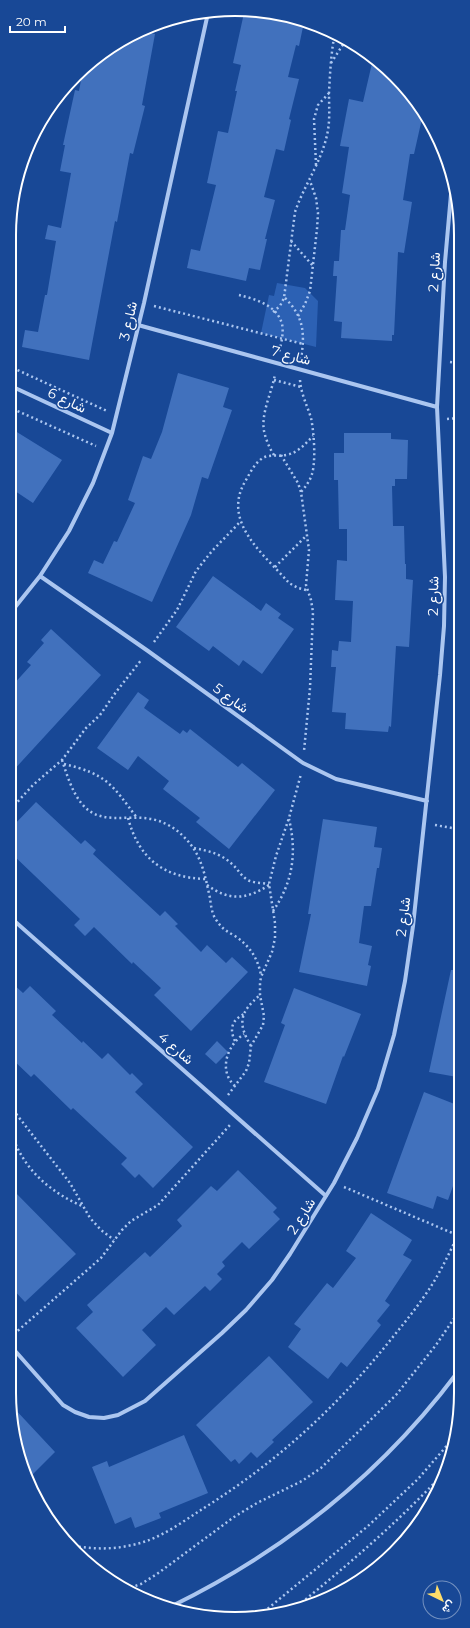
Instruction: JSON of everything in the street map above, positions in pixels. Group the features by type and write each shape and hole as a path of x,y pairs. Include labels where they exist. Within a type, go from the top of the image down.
{"street":[{"name":"شارع 3","path":"16,606 40,576 69,531 93,483 112,433 144,303 207,18"},
{"name":"شارع 2","path":"16,1352 63,1405 75,1412 89,1417 104,1418 118,1415 145,1401 246,1310 272,1280 334,1183 378,1088 394,1035 405,981 425,823 440,675 445,577 437,407 445,262 451,197"},
{"name":"شارع 7","path":"138,325 437,407"},
{"name":"شارع 6","path":"16,388 112,433"},
{"name":"شارع 5","path":"40,576 148,651 303,763 336,778 427,801"},
{"name":"شارع 4","path":"16,922 326,1196"},
{"path":"176,1604 249,1564 292,1535 333,1504 372,1469 408,1432 454,1377"}],"path":[{"path":"274,312 280,306 284,298 295,212 298,202 316,166 328,130 329,93 334,40"},
{"path":"331,63 343,45"},
{"path":"316,166 314,119 318,105 329,93"},
{"path":"298,316 310,291 318,213 316,198 310,180"},
{"path":"291,240 313,266"},
{"path":"239,295 263,302 279,318 282,325 282,338 278,363 265,412 263,428 267,442 274,456"},
{"path":"284,298 294,308 303,333 300,369 301,387 311,420 313,436 313,473 309,483 301,492"},
{"path":"144,303 303,344"},
{"path":"16,369 117,416"},
{"path":"274,380 301,387"},
{"path":"16,411 106,450"},
{"path":"307,590 298,588 289,583 247,536 240,522 238,498 241,487 260,460 267,456 297,452 313,436"},
{"path":"261,977 272,952 275,938 269,884 276,856 289,818 303,763 310,688 313,612 306,585 309,550 306,536 304,502 298,483 281,455"},
{"path":"16,804 33,785 62,760 86,728 106,708 176,610 196,571 212,551 240,522"},
{"path":"275,567 306,536"},
{"path":"62,760 75,795 83,805 93,813 106,818 151,819 175,829 185,838 199,858 206,879 215,919 227,932 245,943 259,964 261,977 260,995 264,1016 262,1024 251,1046 249,1063 246,1071 222,1104"},
{"path":"64,764 93,772 103,778 112,786 137,818"},
{"path":"128,818 132,833 139,847 161,868 175,875 190,879 206,879"},
{"path":"273,912 288,885 293,868 293,835 289,818"},
{"path":"425,823 454,829"},
{"path":"193,848 212,851 223,857 233,864 245,878 250,881 269,884"},
{"path":"207,885 218,893 231,897 245,897 258,892 269,884"},
{"path":"251,1046 242,1027 244,1014 248,1005 260,995"},
{"path":"235,1041 231,1029 233,1022 244,1014"},
{"path":"235,1086 229,1081 225,1067 235,1041 244,1034"},
{"path":"16,1115 70,1183 82,1206 101,1230 114,1240"},
{"path":"16,1333 101,1258 114,1240 131,1221 158,1205 237,1118"},
{"path":"16,1144 38,1178 66,1199 82,1206"},
{"path":"334,1183 454,1235"},
{"path":"79,1547 109,1549 133,1545 156,1537 212,1503 266,1466 315,1423 361,1377 424,1298 442,1268 454,1242"},
{"path":"133,1587 141,1584 157,1574 234,1517 257,1502 302,1481 321,1468 396,1395 436,1345 454,1318"},
{"path":"267,1610 368,1526 418,1479 448,1444"},
{"path":"304,1600 374,1540 435,1482"}],"shaded area":[{"path":"277,283 305,288 318,301 316,347 261,333 269,295 274,296"}],"building":[{"path":"243,16 278,20 303,27 299,46 296,45 288,77 299,79 289,119 291,120 284,151 276,149 264,197 275,200 265,239 267,239 260,270 249,268 246,281 187,268 191,249 200,251 216,185 207,183 218,131 228,133 241,65 233,63"},
{"path":"151,33 155,34 142,105 145,106 133,154 130,153 117,222 115,221 89,360 22,347 25,330 38,332 45,295 47,295 56,241 45,239 48,225 61,228 71,173 60,171 65,145 63,145 75,90 79,91 81,79 102,61 126,45"},
{"path":"372,64 400,91 422,120 414,154 410,154 403,200 412,202 404,253 398,252 394,335 392,335 392,341 341,338 342,322 334,321 337,276 333,276 334,261 339,261 341,230 345,230 350,195 342,193 349,147 340,146 349,99 363,102"},
{"path":"178,373 229,388 223,407 232,410 208,479 202,477 191,515 152,602 88,573 94,560 103,564 114,541 117,542 135,503 128,500 143,456 151,459 162,432"},
{"path":"16,431 62,460 33,503 16,492"},
{"path":"344,433 391,433 391,439 408,440 407,479 395,479 395,486 392,486 393,526 404,526 406,579 413,580 409,647 396,646 391,727 389,726 388,732 345,729 346,713 332,712 336,667 331,667 332,650 338,651 339,641 351,642 353,601 335,600 337,560 347,561 347,529 339,529 338,480 334,480 334,453 344,453"},
{"path":"213,576 261,611 266,603 281,614 278,618 294,629 262,674 243,660 239,666 213,646 209,651 176,627"},
{"path":"51,629 101,675 16,768 16,682 31,665 27,662 44,643 41,640"},
{"path":"138,692 149,700 144,708 180,734 183,730 187,733 190,729 238,767 242,763 275,790 229,849 196,822 200,818 163,789 169,781 138,756 128,770 97,748"},
{"path":"36,802 81,844 85,840 96,850 93,854 160,916 165,911 178,924 175,926 201,952 207,945 226,963 232,957 248,972 191,1031 154,995 161,988 133,962 132,964 94,927 85,936 74,925 80,919 16,858 16,823"},
{"path":"323,819 377,827 374,847 382,848 379,868 377,868 371,906 364,906 359,943 372,946 368,965 371,966 367,986 299,972 311,914 308,914"},
{"path":"451,970 454,970 454,1076 429,1072"},
{"path":"30,986 56,1011 52,1015 82,1043 83,1041 102,1059 108,1053 130,1075 132,1073 143,1084 135,1092 193,1147 153,1188 139,1174 135,1178 121,1164 127,1158 73,1108 71,1110 34,1074 31,1077 16,1063 16,987 23,993"},
{"path":"294,988 361,1014 344,1057 343,1056 326,1104 264,1082 285,1025 281,1023"},
{"path":"217,1041 228,1052 216,1064 205,1054"},
{"path":"424,1092 454,1104 454,1183 448,1200 437,1196 433,1209 387,1193"},
{"path":"238,1170 277,1208 273,1212 280,1219 249,1249 242,1242 222,1262 225,1266 217,1274 222,1279 210,1291 205,1286 174,1315 166,1307 142,1330 156,1345 123,1377 76,1328 93,1312 87,1305 145,1252 150,1257 182,1226 177,1220 211,1186 217,1191"},
{"path":"16,1193 76,1254 25,1302 16,1292"},
{"path":"371,1213 412,1240 403,1255 412,1260 385,1301 390,1305 377,1321 381,1325 347,1367 341,1362 328,1379 288,1347 301,1329 294,1324 327,1283 333,1288 356,1258 346,1251"},
{"path":"269,1356 313,1402 272,1440 274,1442 257,1458 251,1452 239,1464 235,1459 231,1462 196,1425"},
{"path":"17,1411 55,1452 32,1475 23,1450"},
{"path":"184,1435 208,1493 159,1513 161,1518 135,1528 131,1517 115,1524 92,1467 107,1461 109,1467"}]}
